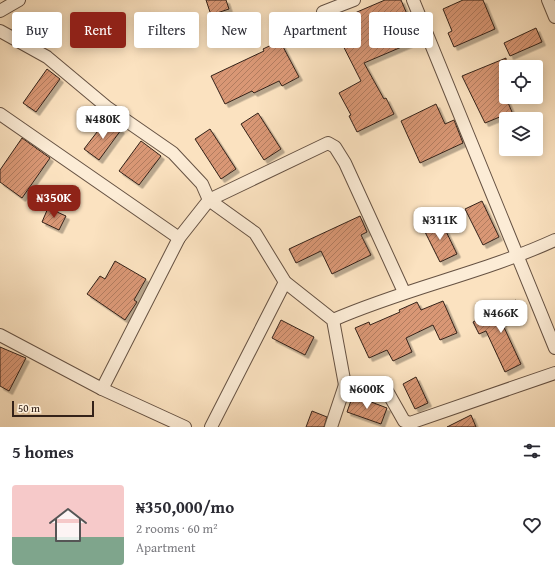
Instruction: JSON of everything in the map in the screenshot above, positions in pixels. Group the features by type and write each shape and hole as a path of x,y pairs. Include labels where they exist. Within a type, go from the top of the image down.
{"street":[{"path":"0,11 19,0"},
{"path":"323,12 354,0"},
{"path":"412,0 519,257 555,348"},
{"path":"548,0 555,17"},
{"path":"0,32 47,57 108,108 173,154 202,184 209,200 255,233 285,282 334,320 345,385 331,427"},
{"path":"0,114 179,238"},
{"path":"102,389 179,238 209,200 328,144 332,144 345,163 404,292"},
{"path":"334,320 370,304 404,292 519,257 555,240"},
{"path":"211,427 285,282"},
{"path":"0,335 102,389 185,427"},
{"path":"345,385 382,386 387,391 404,421 410,423 555,373"}],"building":[{"path":"206,0 226,0 229,9 220,12 210,12"},
{"path":"385,0 401,0 406,12 369,12 369,48 399,48 364,63 384,99 386,98 394,114 357,132 349,116 351,115 339,93 361,81 344,48 361,48 361,12 357,12"},
{"path":"463,0 483,0 495,29 454,47 448,33 452,31 443,9"},
{"path":"536,28 542,42 510,56 504,43"},
{"path":"269,46 269,48 284,48 299,77 282,86 279,81 254,93 252,91 225,104 211,76 264,51 263,49"},
{"path":"499,61 499,104 509,104 512,112 499,112 499,117 485,123 462,76"},
{"path":"47,69 60,79 36,112 23,103"},
{"path":"436,104 445,124 454,120 463,143 420,163 401,121"},
{"path":"258,113 281,149 264,160 241,124"},
{"path":"107,119 121,130 99,160 84,149"},
{"path":"210,129 236,169 221,179 195,139"},
{"path":"22,138 50,158 22,198 0,182 0,170"},
{"path":"141,141 161,156 139,185 119,171"},
{"path":"482,201 499,237 483,245 465,209"},
{"path":"48,208 66,216 59,230 42,222"},
{"path":"360,216 367,232 361,235 371,255 332,274 321,251 296,263 289,249"},
{"path":"440,219 457,254 440,262 423,228"},
{"path":"115,261 146,279 134,300 137,302 125,320 87,294 100,276 105,279"},
{"path":"516,300 523,313 502,323 521,364 505,372 486,331 479,334 473,322"},
{"path":"443,301 457,333 440,340 433,325 406,338 412,352 393,361 387,350 369,358 355,328 369,322 370,325 400,312 399,310 417,302 421,310"},
{"path":"281,320 314,337 305,355 272,338"},
{"path":"0,347 26,358 9,391 0,386"},
{"path":"416,377 428,403 415,409 403,384"},
{"path":"353,395 387,408 381,424 347,412"},
{"path":"312,411 327,417 324,427 306,427"},
{"path":"471,415 476,427 447,427"}]}
